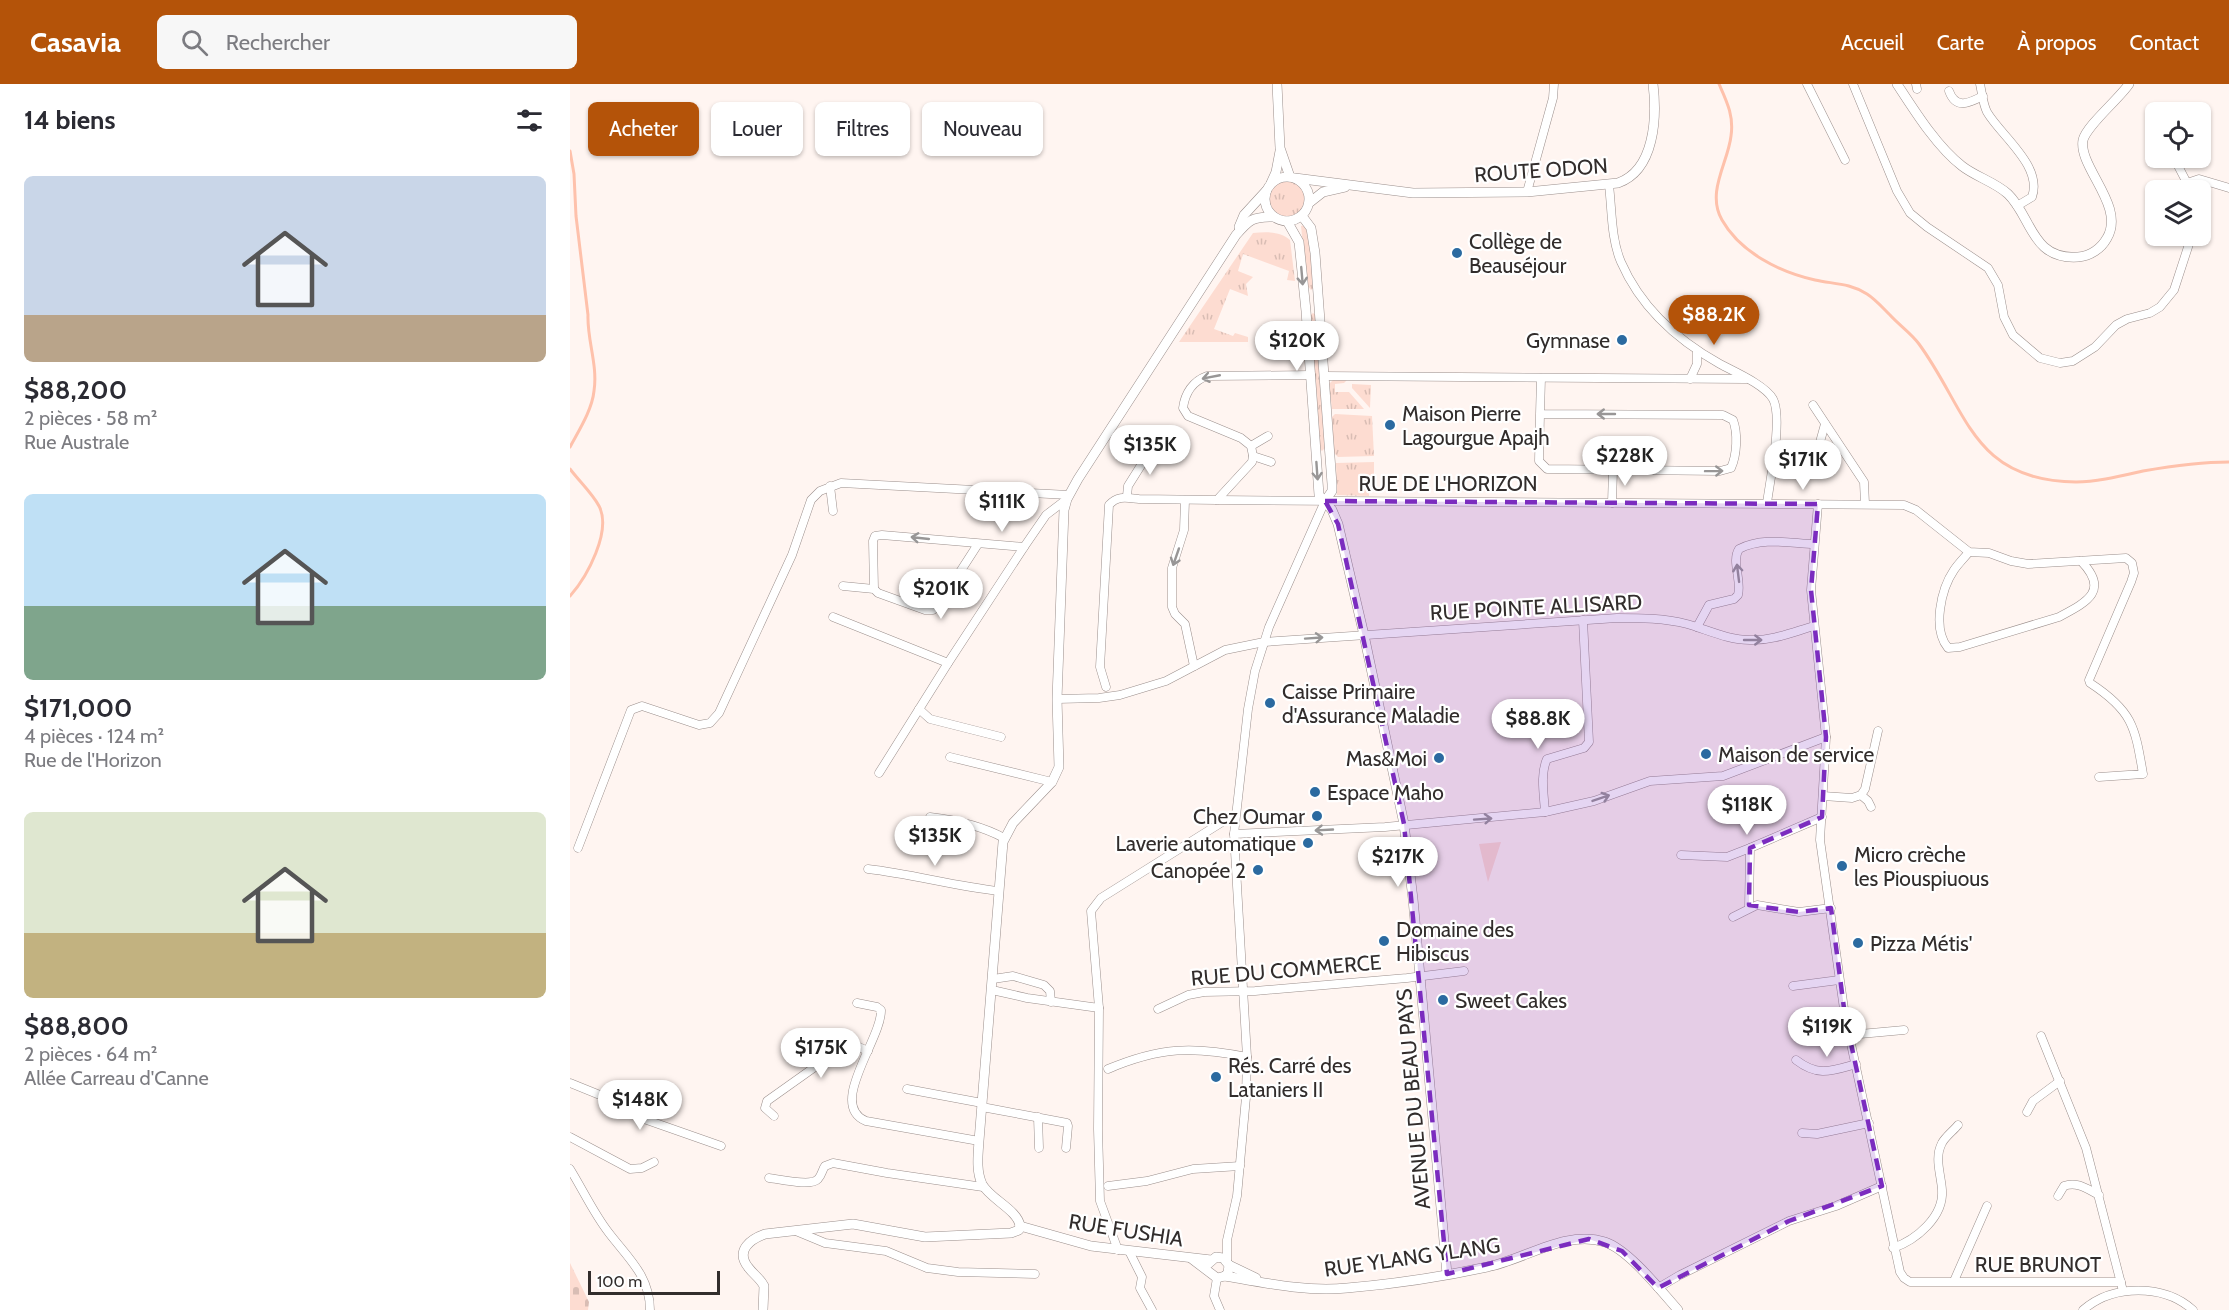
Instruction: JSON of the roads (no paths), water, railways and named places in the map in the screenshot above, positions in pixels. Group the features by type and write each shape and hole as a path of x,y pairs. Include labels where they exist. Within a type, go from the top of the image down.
{"street":[{"path":"1236,235 1244,215 1269,186 1276,172 1280,148 1277,84"},
{"path":"1527,192 1553,98 1554,84"},
{"name":"ROUTE ODON","path":"1293,177 1413,193 1527,192 1609,185 1625,181 1634,175 1644,159 1651,138 1654,110 1653,84"},
{"path":"1807,84 1845,160"},
{"path":"1853,84 1897,191 1910,213 1988,268 1998,285 2004,317 2013,335 2040,358 2060,363 2073,361 2088,352 2121,322 2150,313 2160,307 2174,290 2188,246"},
{"path":"1897,84 1939,143 1957,162 2011,196 2030,231 2049,250 2076,257 2094,252 2101,246 2110,230 2110,208 2085,153 2084,139 2091,127 2129,84"},
{"path":"1980,84 1986,111 2018,151 2032,178 2034,191 2032,197 2017,206"},
{"path":"1949,91 1955,102 1962,104 1983,96"},
{"path":"763,1310 764,1286 744,1260 743,1254 746,1245 753,1238 765,1234 853,1224 935,1237 976,1233 1011,1233 1020,1230 1016,1217 984,1186 980,1177 979,1141 1004,838 1013,823 1052,782 1060,759 1057,699 1062,517 1068,497 1236,235 1249,220 1256,217 1274,217 1287,221 1302,216 1310,197 1305,185 1293,177 1280,148"},
{"path":"1274,217 1266,204 1269,186 1283,177 1293,177"},
{"path":"2211,183 2229,188"},
{"path":"1609,185 1620,261 1643,301 1661,322 1696,351 1746,379 1772,398 1777,411 1777,426 1767,503"},
{"name":"ROUTE ODON","path":"1309,203 1323,192 1353,186"},
{"path":"1227,1240 1208,1264 1213,1277 1221,1277 1228,1273 1227,1240 1237,1196 1247,1057 1234,834 1248,709 1255,671 1264,642 1325,501 1332,491 1315,254 1311,228 1302,216"},
{"name":"AVENUE DU BEAU PAYS","path":"1287,221 1299,242 1319,495 1336,520 1364,635 1404,824 1447,1274"},
{"path":"1690,379 1697,364 1696,351"},
{"path":"1218,500 1248,468 1253,456 1251,446 1240,438 1188,416 1183,408 1188,391 1200,379 1207,376 1311,375"},
{"path":"1324,376 1746,379"},
{"path":"1540,414 1715,414 1729,417 1736,426 1735,458 1731,468 1727,471 1554,470 1543,466 1538,456 1541,378"},
{"path":"1813,405 1864,482 1865,504"},
{"path":"1818,467 1820,442 1825,424"},
{"path":"1251,446 1268,436"},
{"path":"1106,687 1100,667 1109,505 1114,500 1127,496 1128,486 1150,451"},
{"path":"1253,456 1271,462"},
{"path":"1612,502 1613,470"},
{"path":"578,848 631,710 642,706 699,725 710,723 716,718 792,555 811,500 820,491 841,483 1068,497"},
{"path":"830,486 834,511"},
{"name":"RUE DE L'HORIZON","path":"1127,496 1139,499 1185,500 1767,503 1910,506 1969,552"},
{"path":"879,773 1024,547 1046,515 1068,497"},
{"path":"1185,500 1184,530 1172,568 1172,607 1174,614 1185,624 1194,666"},
{"path":"1818,504 1811,590 1826,737 1820,840 1839,980 1893,1248 1915,1238 1928,1225 1937,1209 1942,1191 1938,1170 1940,1150 1942,1142 1958,1125"},
{"path":"874,589 873,541 875,536 1024,547"},
{"path":"1697,627 1709,605 1738,595 1740,588 1736,556 1739,549 1756,542 1768,541 1814,544"},
{"path":"843,586 874,589 878,593 925,610 933,610 938,606 978,544"},
{"path":"2081,561 2093,573 2096,586 2094,592 2071,611 2059,617 1960,647 1948,648 1942,638 1940,622 1941,605 1953,570 1969,552 1989,553 2020,563 2126,558 2132,563 2134,573 2089,680 2123,708 2132,723 2138,740 2143,774 2099,777"},
{"path":"833,616 948,663"},
{"name":"RUE POINTE ALLISARD","path":"1057,699 1111,697 1166,681 1225,650 1264,642 1583,620 1657,618 1736,639 1758,640 1779,637 1814,626"},
{"path":"1545,812 1543,776 1547,759 1584,748 1588,744 1583,620"},
{"path":"919,709 930,719 1001,737"},
{"path":"1823,796 1852,798 1861,795 1865,789 1878,732"},
{"path":"1234,834 1506,817 1545,812 1594,801 1650,781 1671,778 1705,778 1729,774 1826,737"},
{"path":"950,757 1052,782"},
{"path":"1861,795 1871,807"},
{"path":"1118,1250 1100,1202 1099,1008 1091,911 1095,904 1235,814"},
{"path":"930,817 955,820 987,829 1004,838"},
{"path":"1681,855 1727,857 1822,817"},
{"path":"1749,908 1750,848"},
{"path":"868,869 914,875 967,888 999,891"},
{"path":"1733,917 1749,908 1765,905 1799,912 1831,908"},
{"name":"RUE DU COMMERCE","path":"1158,1009 1188,995 1420,977 1464,971"},
{"path":"993,979 1013,976 1044,985 1050,991 1051,1002"},
{"path":"1793,986 1839,980"},
{"path":"992,990 1051,1002 1099,1008"},
{"path":"858,1002 881,1010 852,1094 852,1111 857,1118 979,1141"},
{"path":"1849,1035 1904,1030"},
{"path":"2041,1036 2086,1148 2122,1287 2083,1310"},
{"path":"774,1116 765,1108 767,1101 843,1047 852,1044 868,1051"},
{"path":"1108,1069 1146,1056 1178,1049 1247,1057"},
{"path":"1796,1060 1818,1072 1856,1064"},
{"path":"2027,1112 2033,1101 2060,1081"},
{"path":"570,1083 622,1104 644,1119 721,1146"},
{"path":"907,1089 1068,1125 1066,1148"},
{"path":"1038,1117 1039,1148"},
{"path":"1802,1132 1817,1134 1869,1124"},
{"path":"570,1137 630,1169 642,1168 654,1162"},
{"path":"769,1178 803,1183 814,1182 818,1180 825,1166 833,1163 984,1186"},
{"path":"1108,1186 1193,1169 1240,1167"},
{"path":"570,1169 609,1233 640,1271 646,1285 650,1310"},
{"path":"2058,1196 2064,1186 2072,1184 2080,1185 2099,1195"},
{"path":"1658,1288 1699,1265 1789,1221 1836,1206 1882,1186"},
{"name":"RUE BRUNOT","path":"1954,1281 1987,1206"},
{"name":"RUE FUSHIA","path":"1020,1226 1079,1244 1192,1258 1214,1258"},
{"path":"796,1231 825,1243 886,1251 927,1268 958,1272 1035,1274"},
{"name":"RUE YLANG YLANG","path":"1221,1277 1304,1288 1347,1288 1489,1267 1556,1244 1589,1239 1606,1242 1622,1251 1678,1310"},
{"name":"RUE BRUNOT","path":"1893,1248 1900,1272 1910,1282 1954,1281 2122,1287 2151,1290 2171,1297 2193,1310"},
{"path":"1129,1251 1142,1277 1140,1288 1152,1310"},
{"name":"RUE FUSHIA","path":"1192,1258 1208,1269"},
{"path":"1214,1258 1223,1258 1228,1263"},
{"name":"RUE YLANG YLANG","path":"1228,1263 1263,1282"},
{"path":"1220,1310 1214,1296 1221,1277"}],"waterway":[{"path":"1719,84 1729,109 1732,129 1716,199 1722,220 1730,231 1750,251 1774,266 1815,280 1854,288 1873,298 1919,344 1977,438 1994,456 2014,469 2041,479 2076,482 2101,480 2175,466 2229,462"},
{"path":"570,151 595,381 591,405 570,447"},
{"path":"570,469 599,506 602,516 602,528 596,553 584,577 570,596"}],"place":[{"name":"Collège de Beauséjour","path":"1457,253"},
{"name":"Gymnase","path":"1622,340"},
{"name":"Maison Pierre Lagourgue Apajh","path":"1390,425"},
{"name":"Caisse Primaire d'Assurance Maladie","path":"1270,703"},
{"name":"Maison de service","path":"1706,754"},
{"name":"Mas&Moi","path":"1439,758"},
{"name":"Espace Maho","path":"1315,792"},
{"name":"Chez Oumar","path":"1317,816"},
{"name":"Laverie automatique","path":"1308,843"},
{"name":"Micro crèche les Piouspiuous","path":"1842,866"},
{"name":"Canopée 2","path":"1258,870"},
{"name":"Domaine des Hibiscus","path":"1384,941"},
{"name":"Pizza Métis'","path":"1858,943"},
{"name":"Sweet Cakes","path":"1443,1000"},
{"name":"Rés. Carré des Lataniers II","path":"1216,1077"}]}
